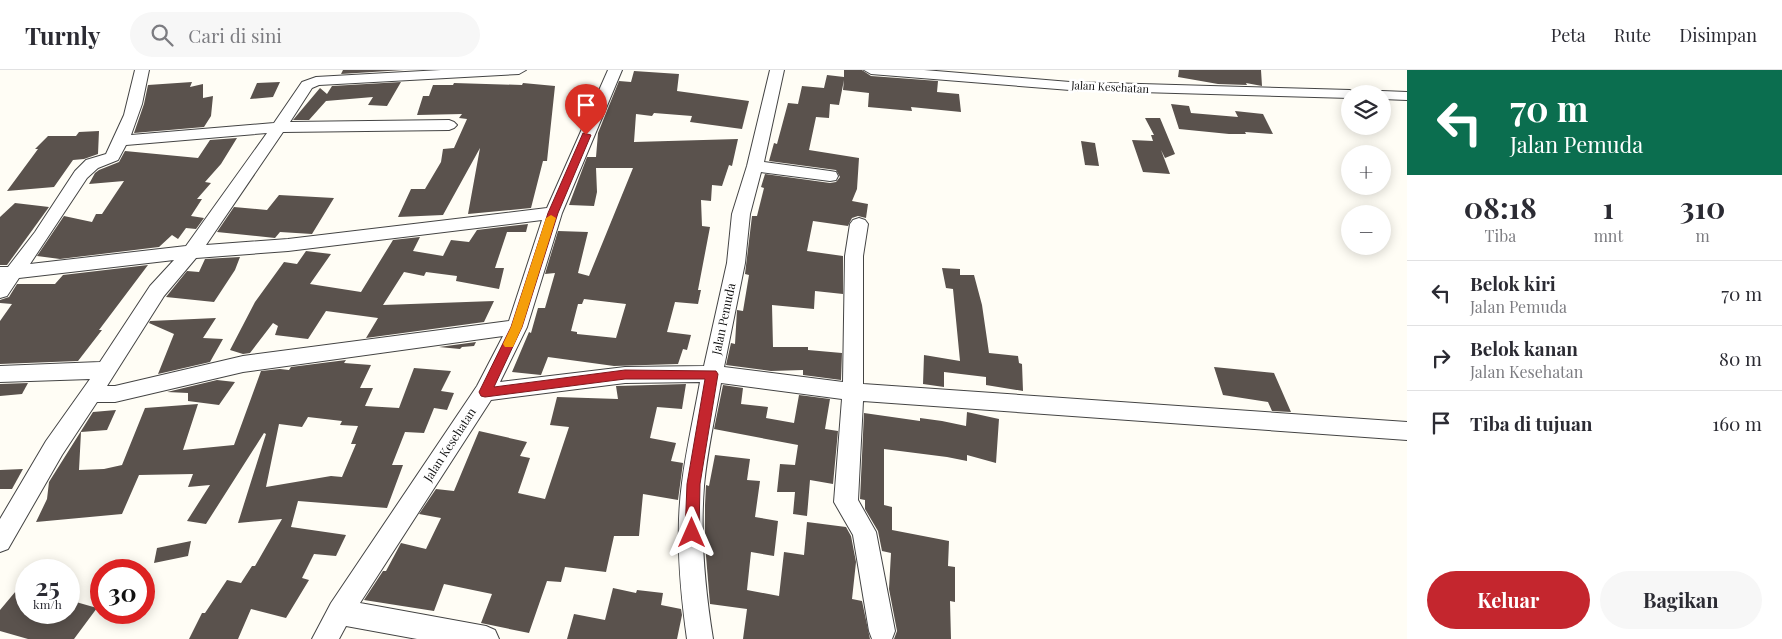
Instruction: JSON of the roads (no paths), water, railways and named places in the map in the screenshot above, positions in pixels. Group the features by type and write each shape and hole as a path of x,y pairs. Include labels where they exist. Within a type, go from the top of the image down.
{"street":[{"path":"0,291 7,273 41,236 81,175 92,164 110,159 121,141 140,89 142,70"},
{"path":"0,541 54,448 91,394 104,370 157,290 191,252 280,127 307,85 312,81 519,70"},
{"name":"Jalan Kesehatan","path":"325,639 340,612 485,392 517,327 553,213 615,70"},
{"name":"Jalan Pemuda","path":"700,639 694,597 691,517 693,484 712,374 736,263 741,214 756,166 778,70"},
{"name":"Jalan Kesehatan","path":"871,70 1080,86 1341,94"},
{"path":"1391,95 1407,96"},
{"path":"121,141 280,127 449,125"},
{"path":"756,166 830,176"},
{"path":"7,273 191,252 288,245 553,213"},
{"path":"859,224 854,256 852,392 846,502 864,532 882,631"},
{"path":"91,394 114,394 243,364 517,327"},
{"path":"0,374 104,370"},
{"path":"485,392 625,375 712,374 852,392 1407,431"},
{"path":"340,612 486,639"}]}
